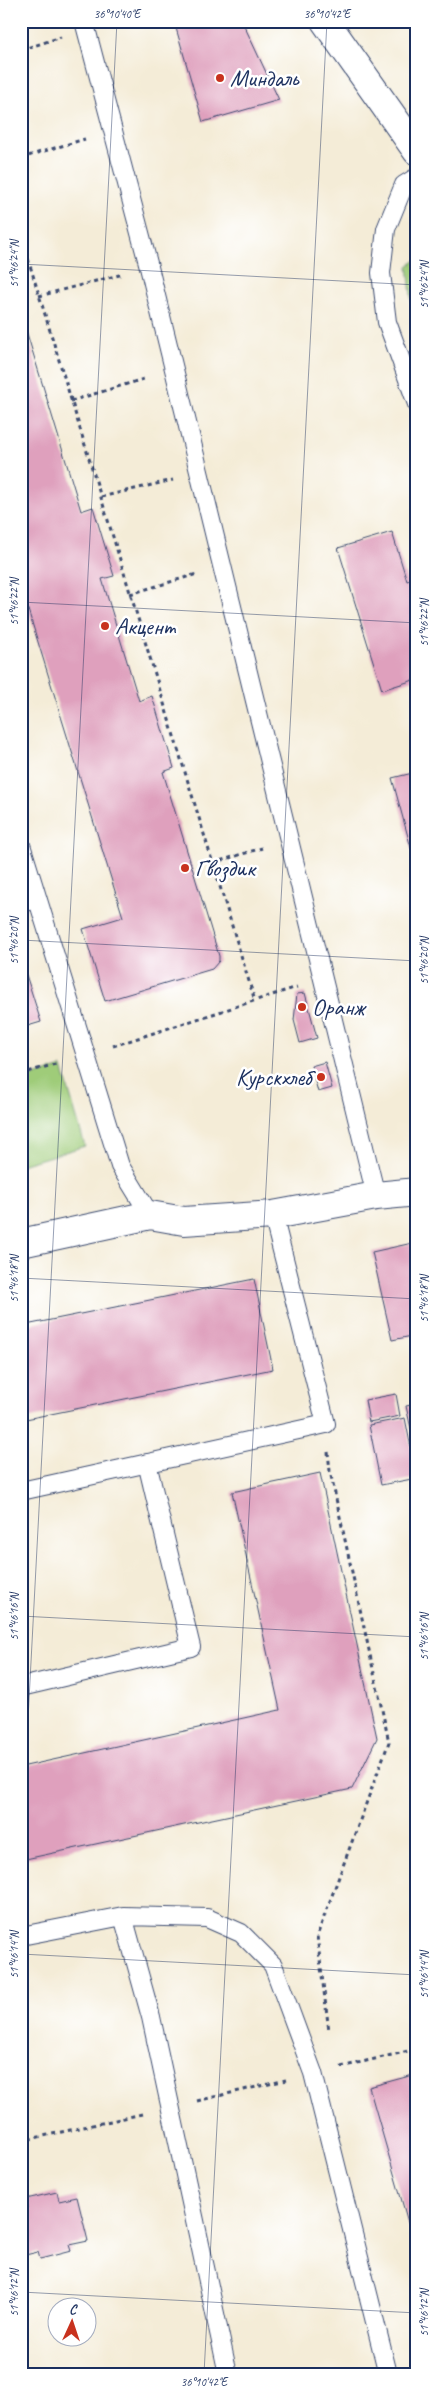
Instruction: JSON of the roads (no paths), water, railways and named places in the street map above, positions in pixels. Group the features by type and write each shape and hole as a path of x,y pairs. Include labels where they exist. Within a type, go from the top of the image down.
{"street":[{"path":"325,21 417,151"},
{"path":"21,1243 150,1215 184,1221 273,1215 376,1196 417,1192"}],"lane":[{"path":"85,25 149,267 376,1196"},
{"path":"417,177 404,185 386,229 381,274 387,322 417,404"},
{"path":"21,845 29,901 85,1055 120,1166 150,1215"},
{"path":"21,1491 326,1424 273,1215"},
{"path":"21,1687 191,1647 147,1463"},
{"path":"21,1936 123,1916 207,1918 241,1933 273,1965 313,2073 388,2374"},
{"path":"123,1916 151,2017 228,2374"}],"place":[{"name":"Миндаль","path":"220,78"},
{"name":"Акцент","path":"105,626"},
{"name":"Гвоздик","path":"185,868"},
{"name":"Оранж","path":"302,1007"},
{"name":"Курскхлеб","path":"321,1077"}]}
